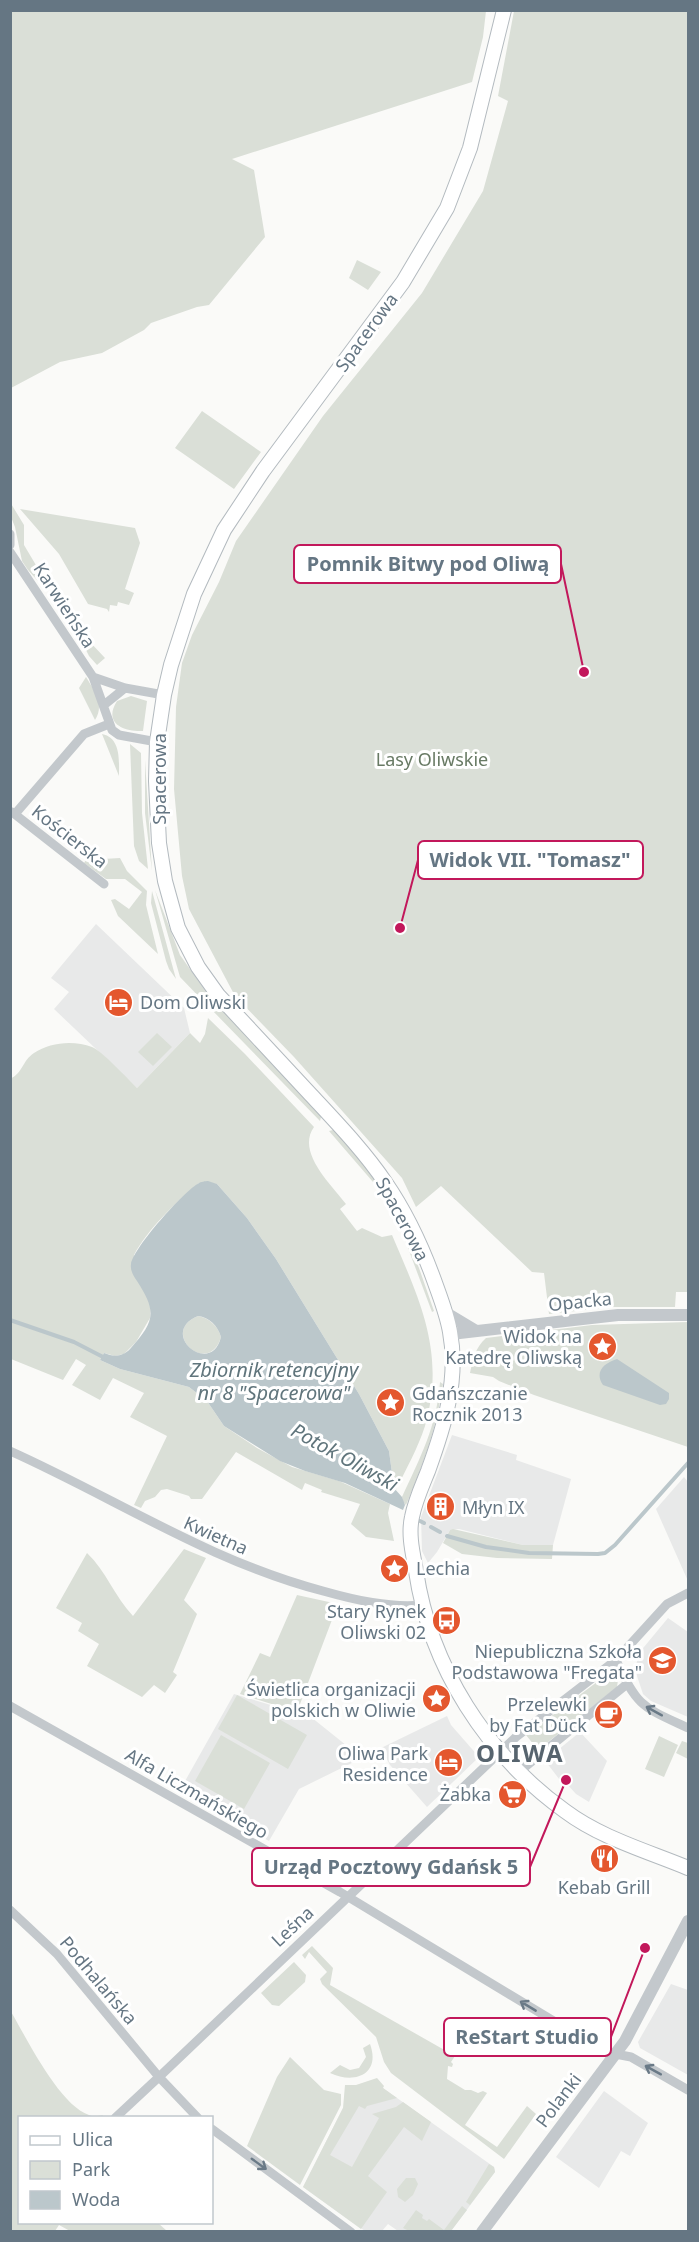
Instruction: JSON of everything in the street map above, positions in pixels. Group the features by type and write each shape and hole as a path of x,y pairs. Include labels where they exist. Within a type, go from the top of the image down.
{"main road":[{"name":"Spacerowa","path":"504,10 470,148 447,208 403,282 263,471 224,530 192,600 171,665 157,742 156,781 162,862 178,928 188,950 218,995 346,1133 386,1184 428,1263 446,1313 451,1334 453,1360 451,1394 441,1433 414,1510 411,1539 422,1605 435,1646 452,1683 469,1711 502,1751 549,1799 583,1823 688,1868"}],"street":[{"path":"10,534 10,545"},
{"name":"Karwieńska","path":"10,552 93,677 105,705 109,724"},
{"path":"93,677 125,688 164,695"},
{"path":"105,705 125,688"},
{"path":"109,724 112,730 119,735 157,742"},
{"name":"Kościerska","path":"104,884 13,813 84,735 109,724"},
{"path":"446,1313 476,1331"},
{"name":"Opacka","path":"451,1334 618,1315 688,1315"},
{"name":"Kwietna","path":"10,1451 173,1534 279,1579 345,1597 400,1606 422,1605"},
{"name":"Leśna","path":"117,2116 516,1737 616,1660 667,1604 688,1593"},
{"path":"616,1660 627,1684 641,1705 688,1728"},
{"path":"520,1771 627,1684"},
{"name":"Alfa Liczmańskiego","path":"10,1706 347,1897 605,2052 631,2057 688,2090"},
{"name":"Podhalańska","path":"10,1910 57,1954 159,2077"},
{"name":"Polanki","path":"482,2232 625,2041 688,1921"},
{"path":"159,2077 196,2116"},
{"path":"213,2130 351,2232"}],"shaded area":[{"name":"Dom Oliwski","path":"96,924 184,1008 190,1033 137,1088 54,1009 69,992 51,978"},
{"path":"452,1435 517,1455 516,1460 571,1479 553,1545 523,1545 459,1529 450,1530 428,1563 422,1551 421,1517"},
{"path":"684,1477 688,1482 688,1581 656,1509"},
{"name":"Niepubliczna Szkoła Podstawowa \"Fregata\"","path":"668,1618 688,1632 688,1717 651,1701 643,1694 635,1670 639,1653"},
{"path":"234,1694 311,1717 362,1758 299,1789 269,1841 180,1790"},
{"path":"447,1716 451,1725 479,1757 427,1807 390,1765 381,1748"},
{"path":"580,1732 607,1761 589,1802 576,1794 566,1783 563,1784 546,1762"},
{"path":"671,1984 688,1990 688,2075 640,2048 638,2042"},
{"path":"383,2088 494,2167 495,2172 451,2231 398,2231 388,2224 382,2231 365,2231 303,2187 343,2108"},
{"path":"604,2091 648,2123 630,2156 621,2151 599,2188 556,2157"}],"green space":[{"path":"11,10 486,11 483,37 472,82 232,159 254,170 265,237 209,305 151,323 144,330 102,353 60,362 11,388"},
{"name":"Lasy Oliwskie","path":"514,11 688,11 688,1292 676,1292 675,1307 612,1307 549,1314 544,1273 532,1272 441,1186 416,1207 402,1178 294,1057 235,996 189,909 182,876 174,789 176,707 182,663 192,635 219,582 236,541 323,416 422,293 483,191 508,101 498,96"},
{"path":"357,260 381,272 368,290 349,278"},
{"path":"202,411 261,452 234,489 175,448"},
{"path":"10,502 24,525 24,545 49,587 46,590 22,561 11,517"},
{"path":"20,509 135,528 140,543 125,589 134,593 129,605 118,602 117,606 110,605 109,612 107,609 88,604 59,554"},
{"path":"73,624 105,658 97,665 89,656"},
{"path":"86,677 99,703 95,720 79,688"},
{"path":"131,696 147,701 143,731 122,728 117,725 112,715 117,701"},
{"path":"102,734 108,736 116,745 119,757 119,776"},
{"path":"130,744 141,753 142,813 148,869 139,861 134,846"},
{"path":"145,760 152,871 145,813"},
{"path":"120,858 127,871 147,891 146,905 158,954 118,916 111,900 115,899 129,909 142,892 125,879 106,879 84,863 86,860"},
{"path":"155,890 180,955 209,996 205,1003 180,977"},
{"path":"152,891 176,979 166,961 151,903"},
{"path":"212,1005 218,1005 319,1112 320,1121 210,1008"},
{"path":"208,1018 314,1127 309,1147 312,1157 346,1204 340,1209 357,1231 362,1228 382,1237 392,1235 420,1305 431,1351 433,1375 431,1400 425,1426 396,1490 389,1451 359,1394 276,1259 247,1218 217,1184 199,1183 163,1216 140,1245 134,1255 151,1304 150,1318 136,1342 124,1354 115,1356 104,1353 100,1360 120,1369 189,1387 207,1401 224,1426 257,1448 292,1467 339,1481 390,1504 388,1513 394,1541 366,1537 351,1524 360,1504 321,1492 322,1490 305,1483 302,1490 236,1452 202,1499 191,1499 189,1496 167,1489 161,1490 155,1497 145,1501 141,1508 134,1505 167,1436 130,1417 144,1393 113,1378 100,1400 72,1385 86,1365 76,1359 63,1380 11,1359 10,1079 18,1074 30,1056 40,1049 55,1044 78,1043 96,1050 137,1088 190,1033 200,1043 205,1034"},
{"path":"157,1033 172,1047 153,1066 138,1052"},
{"path":"333,1130 366,1166 389,1209 373,1182 329,1131"},
{"path":"402,1232 419,1268 434,1311 432,1312"},
{"path":"198,1316 212,1323 218,1329 221,1337 215,1349 207,1353 198,1353 190,1348 183,1332 187,1323"},
{"path":"688,1322 688,1447 534,1395 493,1377 470,1373 473,1358 486,1338 592,1325"},
{"path":"440,1382 443,1384 433,1431 406,1505 402,1497 431,1427"},
{"path":"450,1530 523,1545 553,1545 552,1559 497,1558 462,1554 443,1543"},
{"path":"184,1549 206,1558 184,1600 197,1614 173,1672 177,1675 165,1693 154,1685 142,1697 87,1666 99,1644 78,1631 82,1623 56,1608 87,1553 133,1616"},
{"path":"297,1595 338,1604 297,1712 240,1694 260,1653 270,1657"},
{"path":"609,1673 618,1680 617,1687 538,1750 526,1735"},
{"path":"237,1695 307,1735 288,1769 218,1729"},
{"path":"221,1735 270,1763 244,1809 195,1781"},
{"path":"659,1736 678,1745 664,1777 645,1769"},
{"path":"682,1741 688,1743 688,1759 676,1753"},
{"path":"312,1946 333,1968 330,1985 455,2056 451,2062 452,2067 448,2066 447,2079 465,2090 487,2093 465,2125 497,2147 527,2106 536,2114 504,2159 391,2073 384,2062 376,2037 322,1984 320,1979 327,1972 309,1952 305,1959 302,1955"},
{"path":"294,1962 306,1975 305,1982 279,2006 272,2005 261,1993"},
{"path":"10,2010 55,2085 78,2109 94,2116 18,2116 18,2224 159,2224 167,2231 70,2231 59,2225 55,2231 11,2231"},
{"path":"370,2044 372,2063 364,2074 348,2078 330,2073 340,2065 350,2070 359,2068 366,2057 363,2048"},
{"path":"290,2057 324,2090 341,2094 341,2105 300,2185 247,2146 277,2077"},
{"path":"377,2078 384,2086 383,2088 397,2098 367,2106 365,2109 359,2106 330,2155 352,2167 379,2118 372,2114 396,2107 403,2102 431,2122 422,2141 404,2127 368,2176 387,2192 361,2229 303,2187 343,2108 345,2085 356,2085"},
{"path":"489,2164 494,2167 495,2172 470,2205 466,2202"},
{"path":"406,2178 415,2178 418,2184 413,2195 405,2202 398,2197 397,2189"},
{"path":"462,2206 467,2210 451,2231 409,2231 403,2228 416,2210 423,2215 422,2218 427,2221 429,2219 444,2230"}],"water":[{"name":"Zbiornik retencyjny nr 8 \"Spacerowa\"","path":"207,1181 217,1184 247,1218 276,1259 359,1394 389,1451 394,1488 402,1497 405,1505 403,1510 345,1483 280,1461 224,1426 207,1401 189,1387 120,1369 100,1360 104,1353 118,1356 127,1352 148,1323 150,1309 148,1301 131,1268 134,1256 172,1208 192,1188","holes":["198,1316 212,1323 218,1329 221,1337 215,1349 207,1353 199,1353 190,1348 185,1341 183,1332 187,1323"]},
{"path":"617,1359 669,1393 666,1404 660,1405 603,1385 600,1372 608,1363"}],"waterway":[{"name":"Potok Oliwski","path":"10,1320 74,1342 105,1358"},
{"name":"Potok Oliwski","path":"447,1536 486,1547 529,1553 605,1553 615,1545 688,1463"},
{"name":"Potok Oliwski","path":"420,1521 424,1523"},
{"name":"Potok Oliwski","path":"431,1527 440,1532"}],"place":[{"name":"Pomnik Bitwy pod Oliwą","path":"584,672"},
{"name":"Widok VII. \"Tomasz\"","path":"400,928"},
{"name":"Dom Oliwski","path":"119,1002"},
{"name":"Widok na Katedrę Oliwską","path":"603,1346"},
{"name":"Gdańszczanie Rocznik 2013","path":"391,1403"},
{"name":"Młyn IX","path":"441,1507"},
{"name":"Lechia","path":"395,1568"},
{"name":"Stary Rynek Oliwski 02","path":"447,1621"},
{"name":"Niepubliczna Szkoła Podstawowa \"Fregata\"","path":"663,1661"},
{"name":"Świetlica organizacji polskich w Oliwie","path":"437,1699"},
{"name":"Przelewki by Fat Dück","path":"608,1714"},
{"name":"Oliwa Park Residence","path":"449,1763"},
{"name":"Urząd Pocztowy Gdańsk 5","path":"566,1780"},
{"name":"Żabka","path":"512,1794"},
{"name":"Kebab Grill","path":"604,1858"},
{"name":"ReStart Studio","path":"645,1948"}],"district":[{"name":"OLIWA","path":"520,1752"}]}
